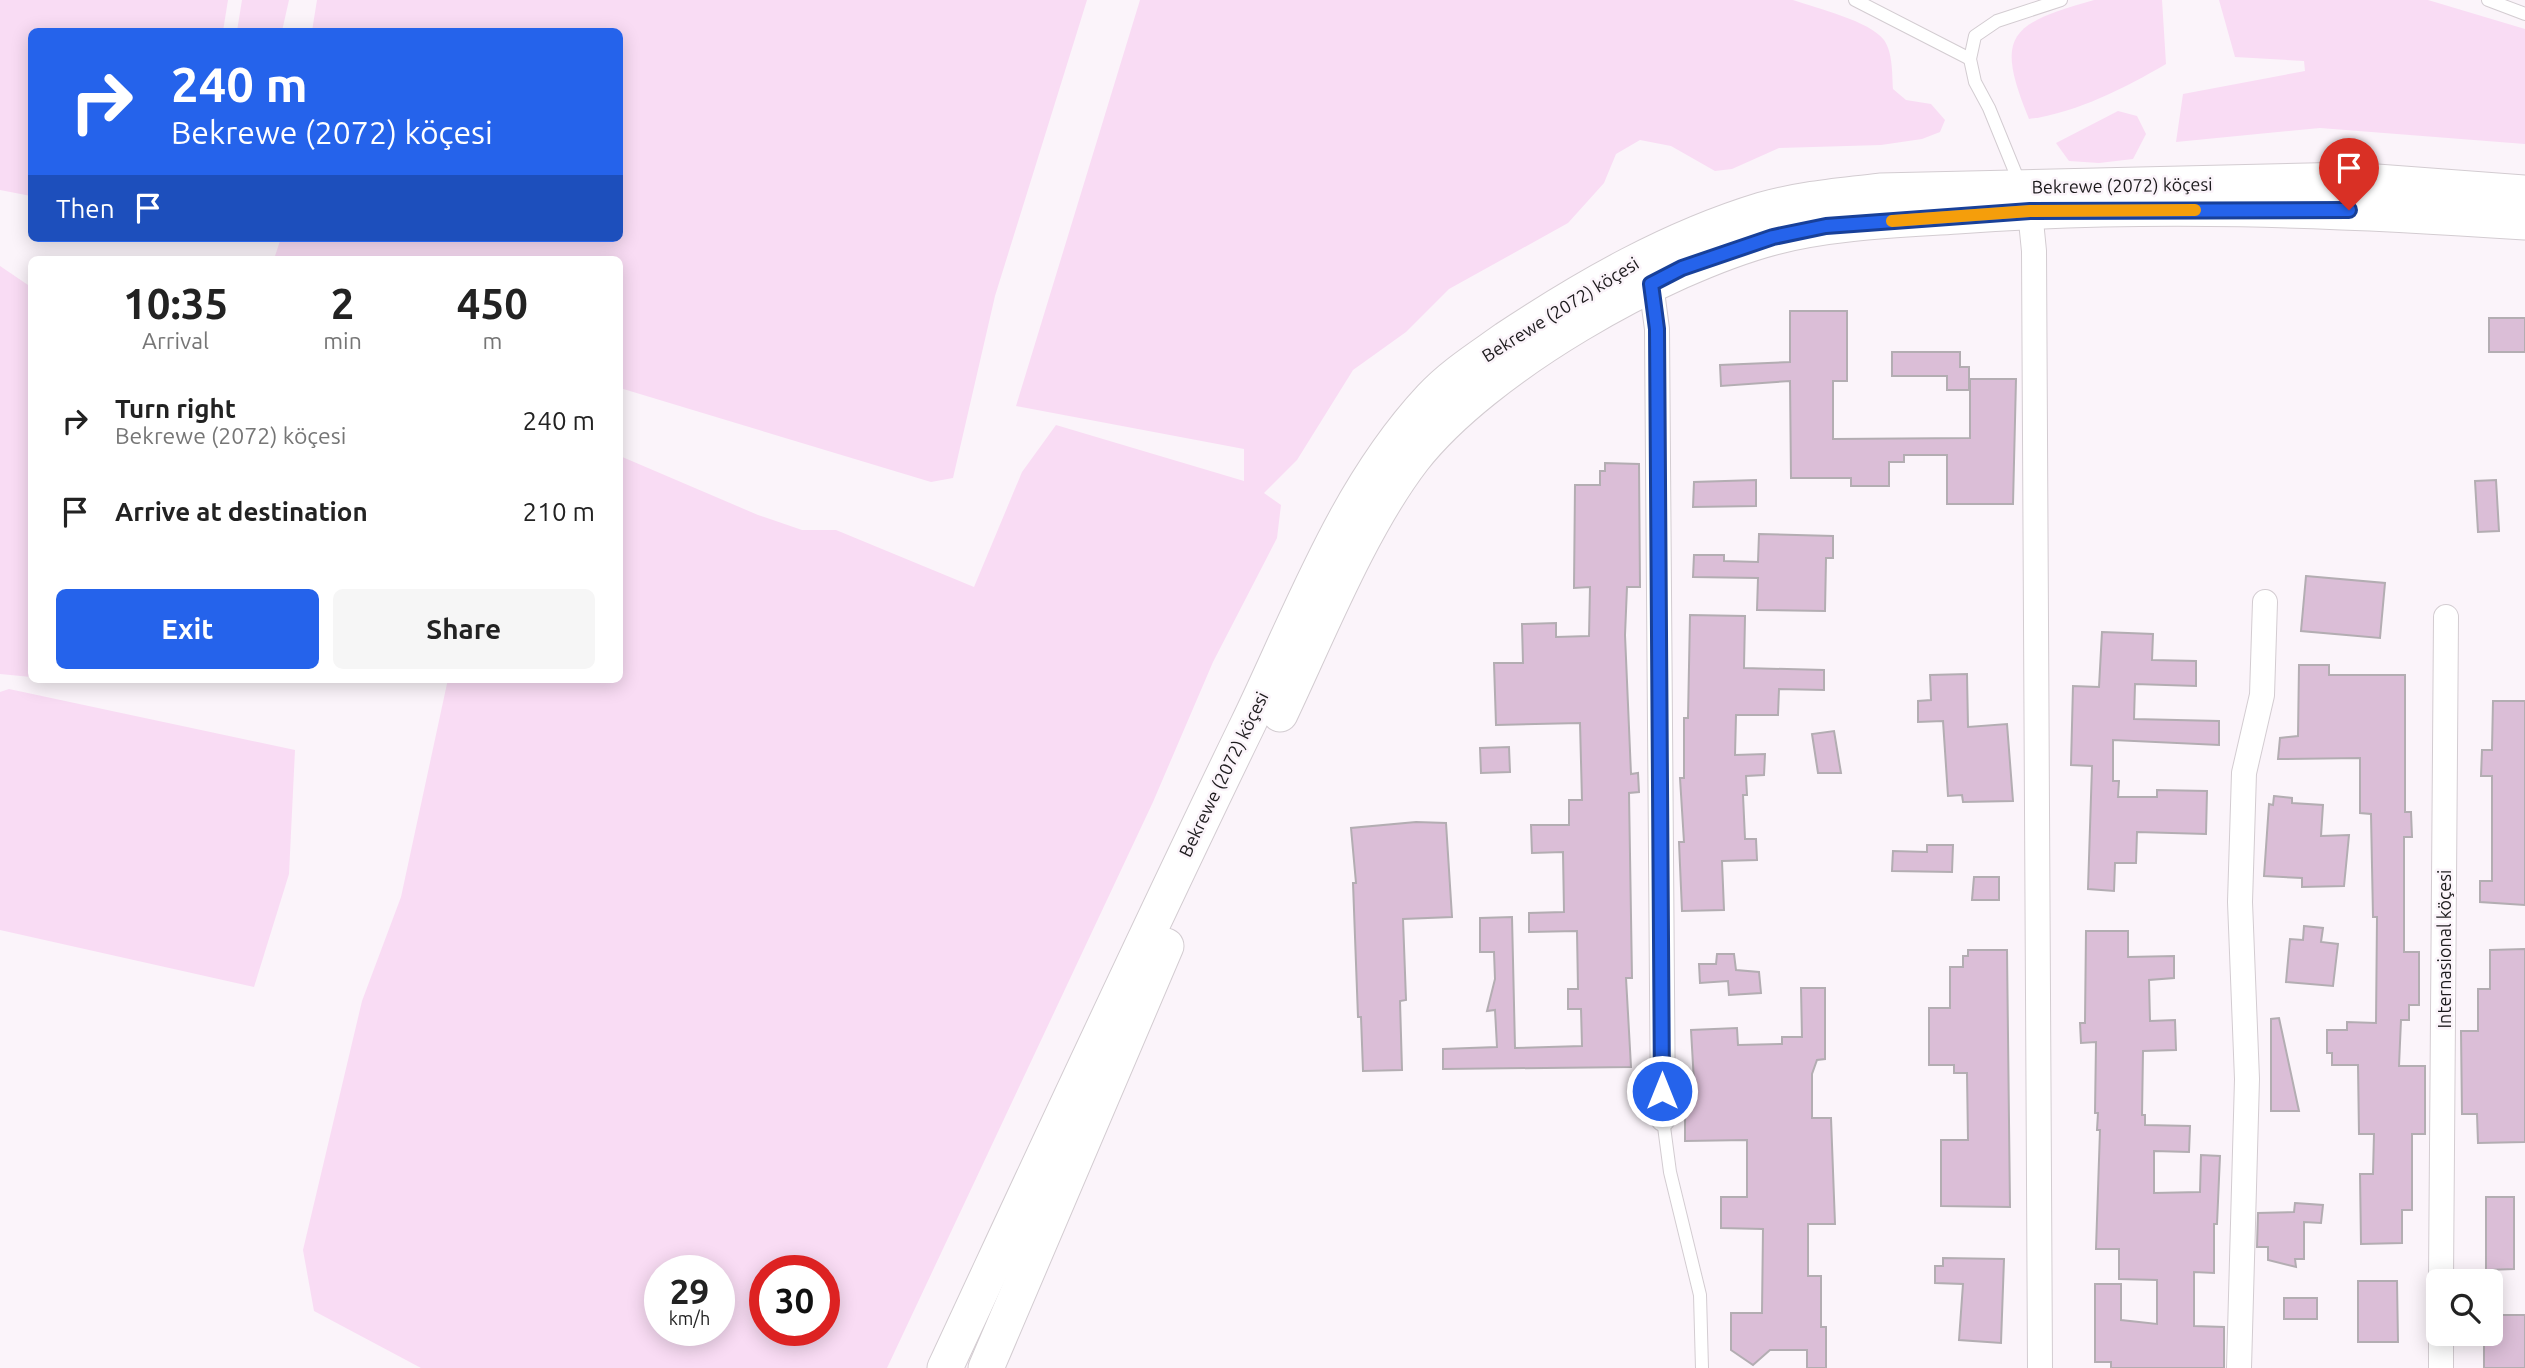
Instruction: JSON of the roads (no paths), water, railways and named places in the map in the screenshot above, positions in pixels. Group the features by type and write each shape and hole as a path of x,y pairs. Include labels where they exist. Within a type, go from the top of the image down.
{"main road":[{"name":"Bekrewe (2072) köçesi","path":"986,1368 1159,962 1376,519 1413,460 1455,414 1551,343 1682,268 1773,237 1826,226 2026,199 2350,180 2525,193"},
{"name":"Bekrewe (2072) köçesi","path":"945,1368 1136,953 1348,517 1391,446 1434,395 1482,356 1603,278 1673,243 1764,209 1880,191 2349,210 2525,222"}],"street":[{"path":"2026,199 2034,251 2039,1368"},
{"path":"1651,284 1657,329 1663,1119"},
{"path":"2239,1368 2247,1079 2240,902 2244,773 2262,695 2265,602"},
{"name":"Internasional köçesi","path":"2441,1269 2446,617"},
{"path":"2441,1346 2441,1368"}],"lane":[{"path":"1855,0 1970,59"},
{"path":"2026,199 1990,108 1975,82 1970,59 1975,36 1997,21 2061,0"},
{"path":"2488,0 2525,14"},
{"path":"1663,1119 1670,1172 1700,1295 1702,1368"}]}
